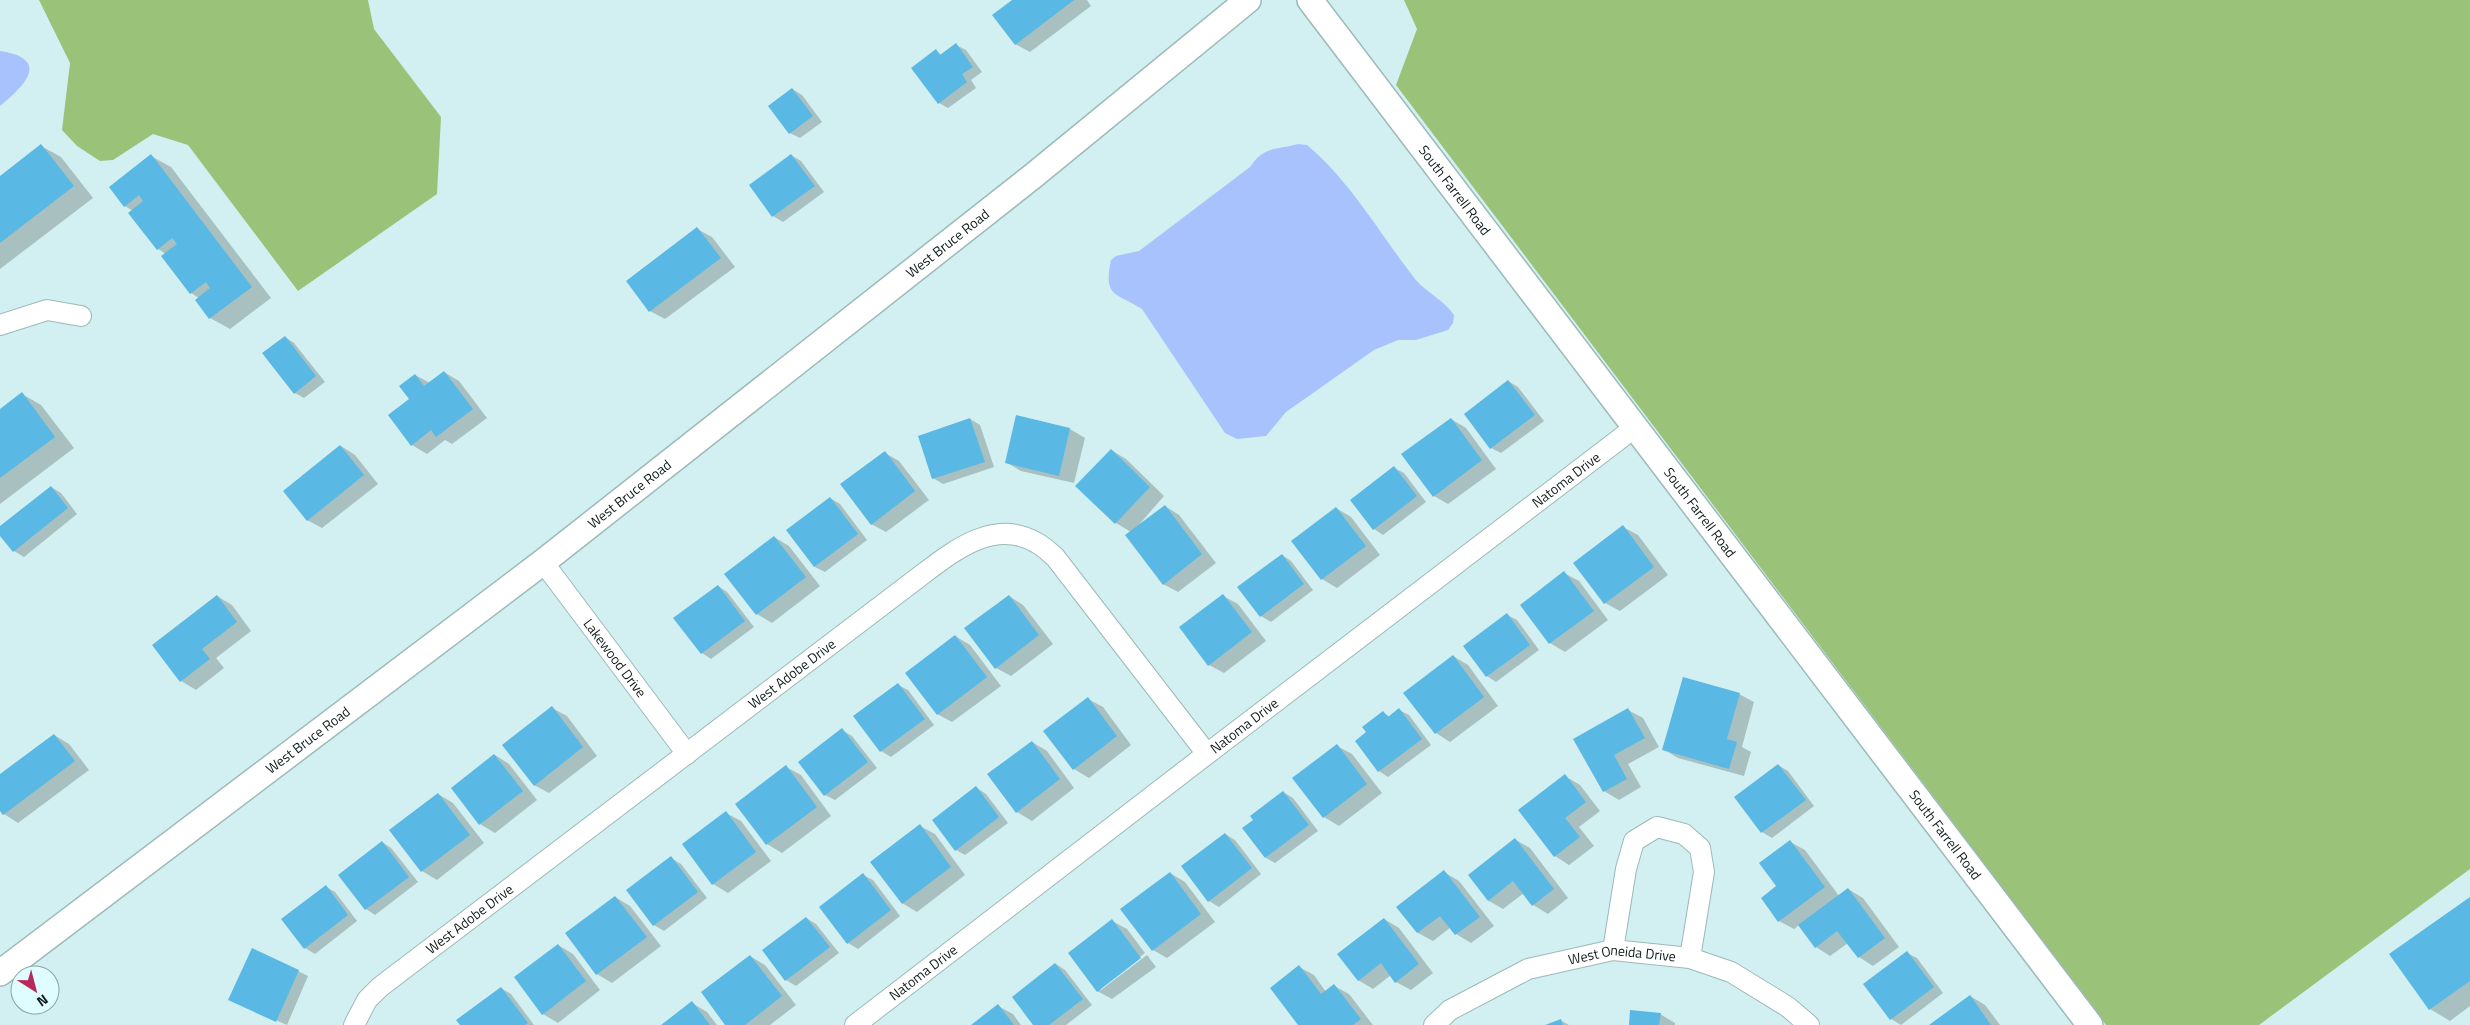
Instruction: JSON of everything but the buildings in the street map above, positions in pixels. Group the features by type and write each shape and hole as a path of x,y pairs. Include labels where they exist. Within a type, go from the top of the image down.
{"street":[{"name":"West Bruce Road","path":"0,973 543,562 1033,176 1248,0"},
{"name":"South Farrell Road","path":"1310,0 2090,1025"},
{"path":"0,325 47,310 81,316"},
{"name":"Natoma Drive","path":"855,1025 1634,428"},
{"name":"West Adobe Drive","path":"354,1025 367,1000 380,987 960,547 978,538 998,534 1020,536 1036,542 1055,557 1207,754"},
{"name":"Lakewood Drive","path":"543,562 687,754"},
{"path":"1613,950 1626,868 1634,841 1658,827 1684,834 1700,848 1704,872 1690,958"},
{"name":"West Oneida Drive","path":"1434,1025 1450,1010 1528,969 1613,950 1690,958 1731,972 1761,988 1809,1025"}],"green space":[{"path":"39,0 368,0 374,29 441,117 437,194 298,291 188,145 153,134 113,160 100,161 77,146 62,130 70,63"},
{"path":"1404,0 2470,0 2470,869 2259,1025 2106,1025 1396,85 1417,29"}],"water":[{"path":"0,51 16,55 25,60 29,67 24,82 0,106"},
{"path":"1298,144 1307,145 1338,175 1415,279 1454,315 1453,323 1448,330 1416,340 1398,340 1374,350 1286,412 1266,436 1237,439 1225,433 1142,309 1119,296 1110,288 1109,272 1111,260 1116,256 1139,251 1250,167 1260,155 1277,148"}]}
